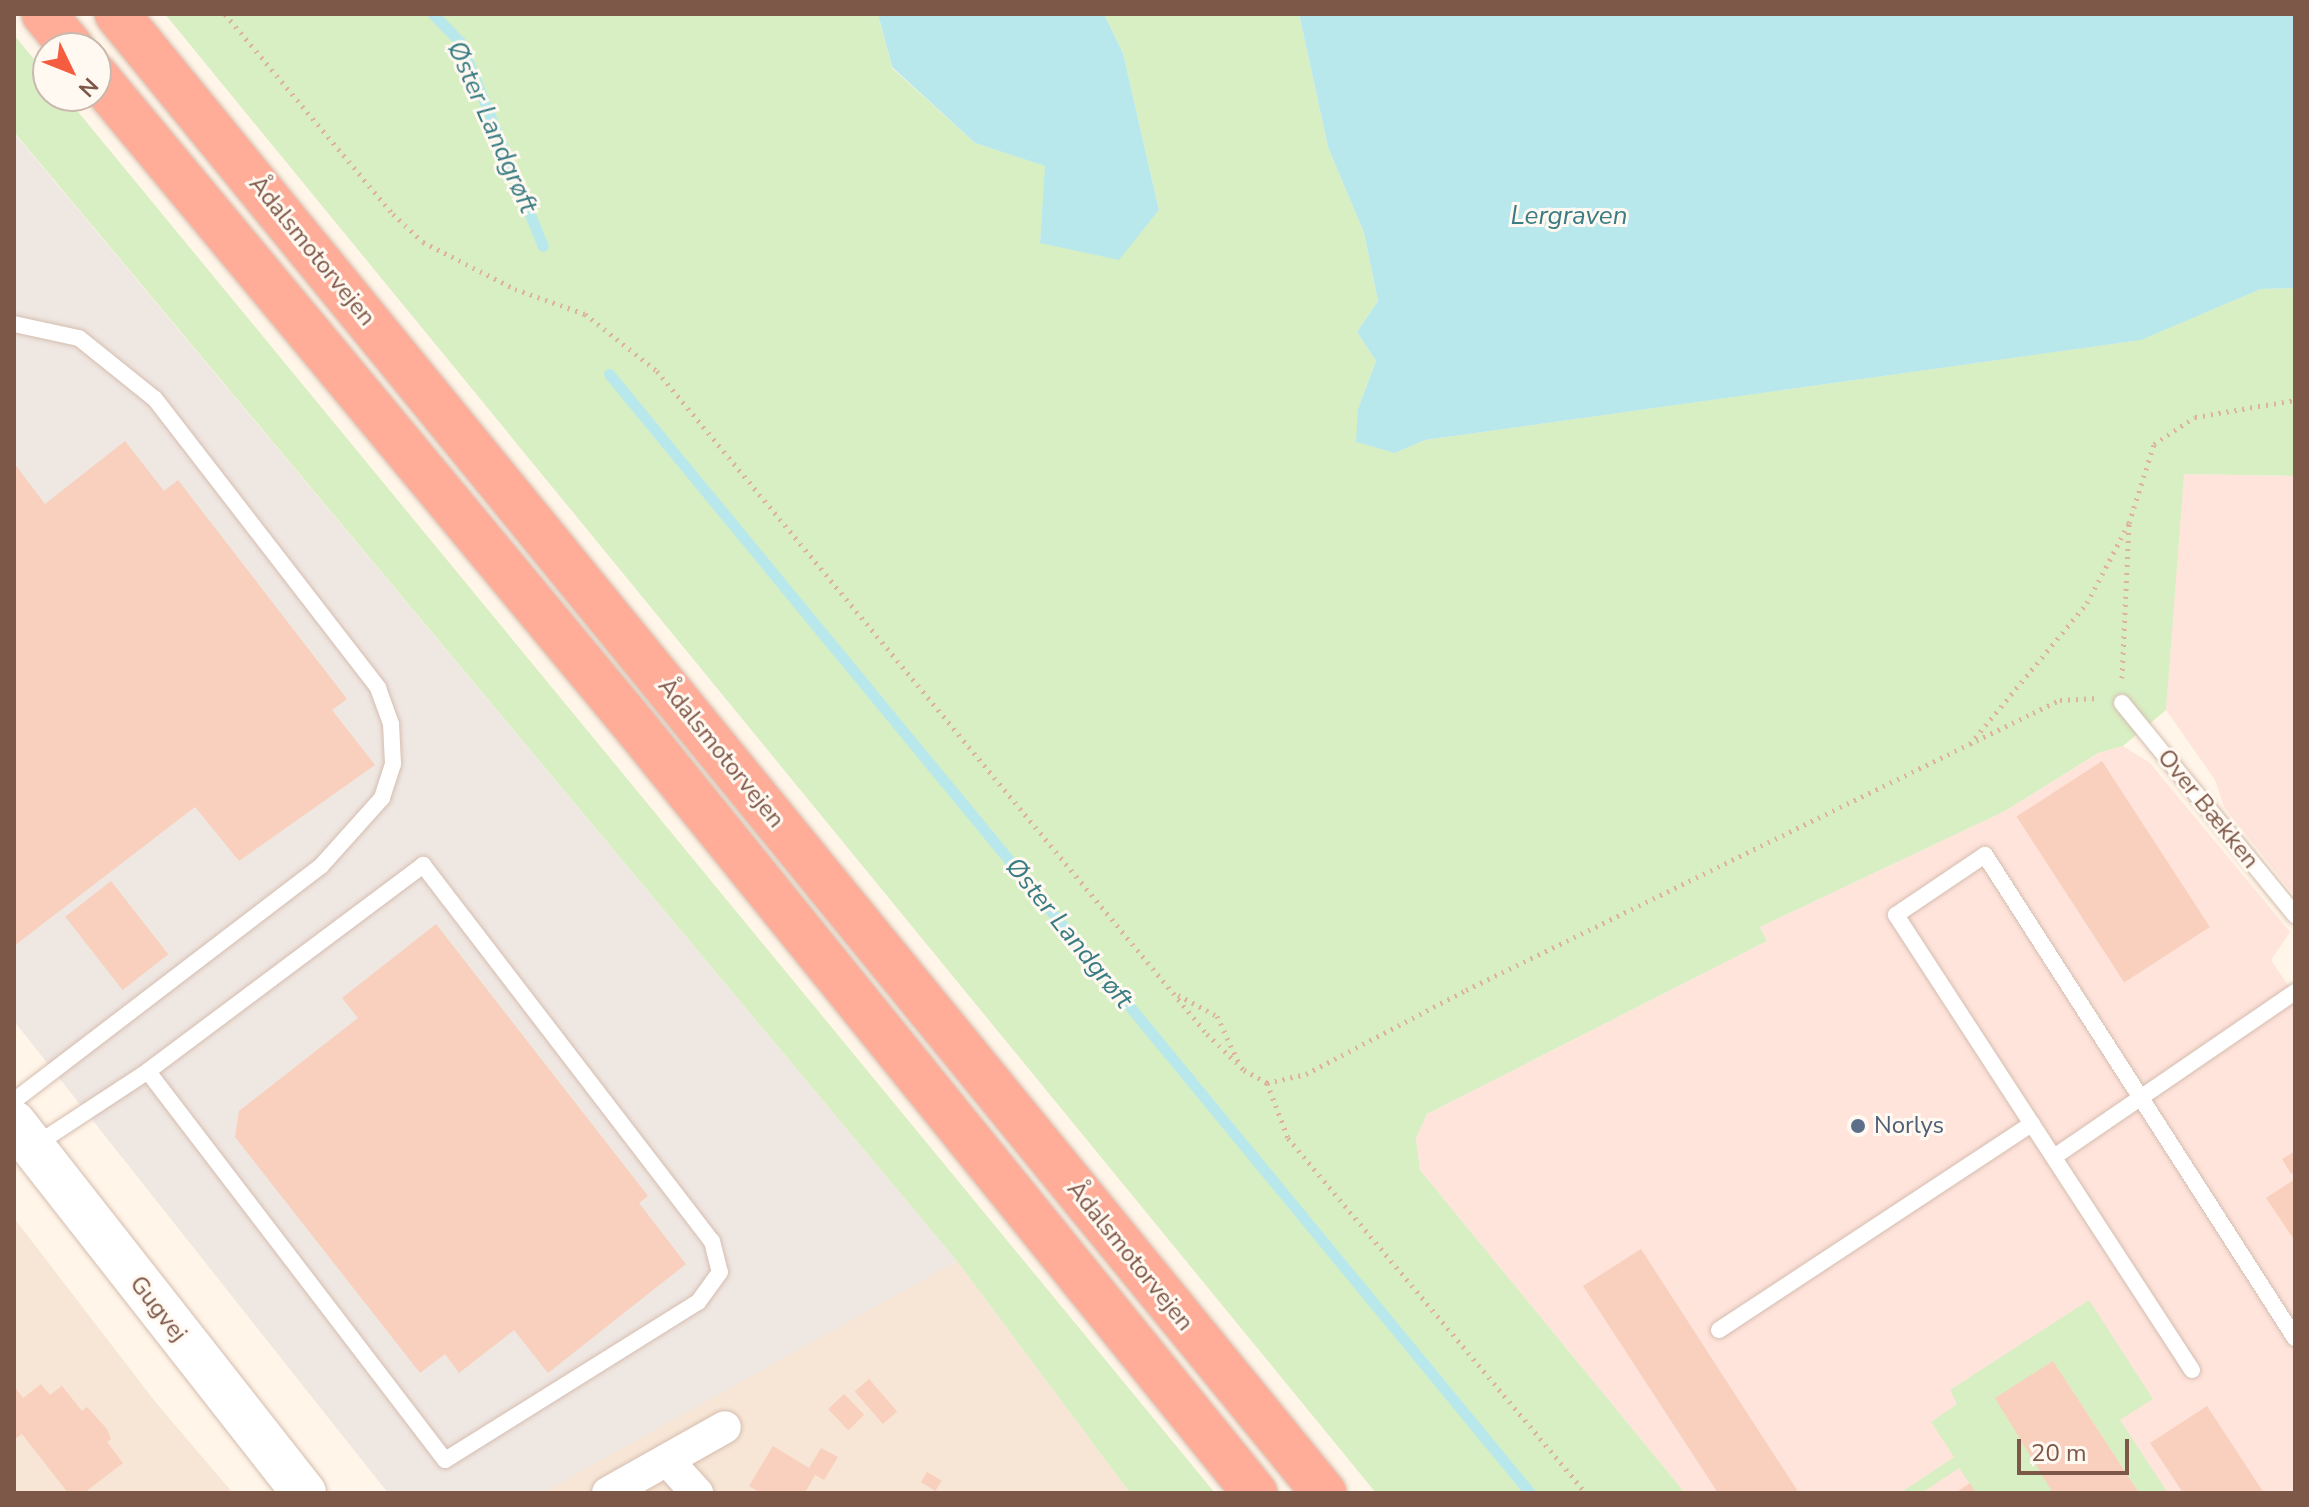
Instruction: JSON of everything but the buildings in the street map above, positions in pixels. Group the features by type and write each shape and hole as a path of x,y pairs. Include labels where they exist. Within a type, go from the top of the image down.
{"highway":[{"path":"44,14 59,32"},
{"name":"Ådalsmotorvejen","path":"117,14 1324,1493"},
{"name":"Ådalsmotorvejen","path":"112,95 639,731 1255,1493"}],"street":[{"name":"Gugvej","path":"23,1135 304,1493"},
{"path":"608,1493 725,1427"},
{"path":"667,1460 697,1493"}],"lane":[{"path":"14,324 79,338 155,399 378,688 391,724 393,764 382,798 321,866 14,1101"},
{"name":"Over Bækken","path":"2122,703 2295,915"},
{"path":"2192,1370 1896,915 1985,855 2295,1338"},
{"path":"23,1135 148,1071 423,865 712,1241 720,1272 698,1302 445,1460 148,1071"},
{"path":"2054,1157 2295,992"},
{"path":"1719,1330 2032,1124"}],"path":[{"path":"225,14 393,214 423,242 515,289 585,314 657,371 1174,993 1239,1065 1267,1083 1288,1138 1586,1493"},
{"path":"1969,745 2087,603 2129,523 2154,444 2195,417 2295,400"},
{"path":"1267,1083 1306,1074 1466,990 2060,700 2090,696 2122,703 2129,523"},
{"path":"1174,993 1217,1016 1239,1065"}],"shaded area":[{"path":"14,133 957,1261 542,1493 388,1493 14,1021"},
{"path":"2183,474 2295,476 2295,896 2224,807 2215,780 2166,710"},
{"name":"Norlys","path":"2123,746 2150,763 2290,932 2271,960 2295,996 2295,1493 1685,1493 1420,1170 1416,1138 1427,1114 1767,941 1760,927 2005,811 2098,753"},
{"path":"14,1218 157,1404 233,1493 14,1493"},
{"path":"957,1261 1130,1493 542,1493"}],"green space":[{"path":"165,14 878,14 892,68 975,143 1046,166 1040,242 1118,259 1159,210 1123,53 1104,14 1299,14 1328,147 1364,233 1378,301 1357,332 1376,361 1358,409 1395,453 1425,440 2140,340 2261,289 2295,288 2295,476 2184,474 2166,710 2123,746 2098,753 2005,811 1760,927 1767,941 1427,1114 1416,1138 1420,1170 1685,1493 1376,1493"},
{"path":"14,35 32,57 32,112 78,112 1215,1493 1130,1493 957,1261 14,132"},
{"path":"2089,1300 2153,1399 2120,1420 2168,1493 2139,1493 2053,1361 1996,1399 2056,1491 1976,1493 1959,1468 1922,1493 1900,1493 1954,1457 1931,1422 1957,1404 1950,1390"}],"water":[{"path":"878,14 1104,14 1123,53 1159,210 1119,260 1040,243 1045,166 975,143 892,67"},
{"name":"Lergraven","path":"1299,14 2295,14 2295,288 2261,289 2141,340 1425,440 1395,453 1356,442 1358,409 1376,361 1357,332 1378,301 1364,233 1328,147"}],"waterway":[{"name":"Øster Landgrøft","path":"433,14 460,42 543,246"},
{"name":"Øster Landgrøft","path":"609,374 1530,1493"}],"place":[{"name":"Norlys","path":"1858,1126"}]}
